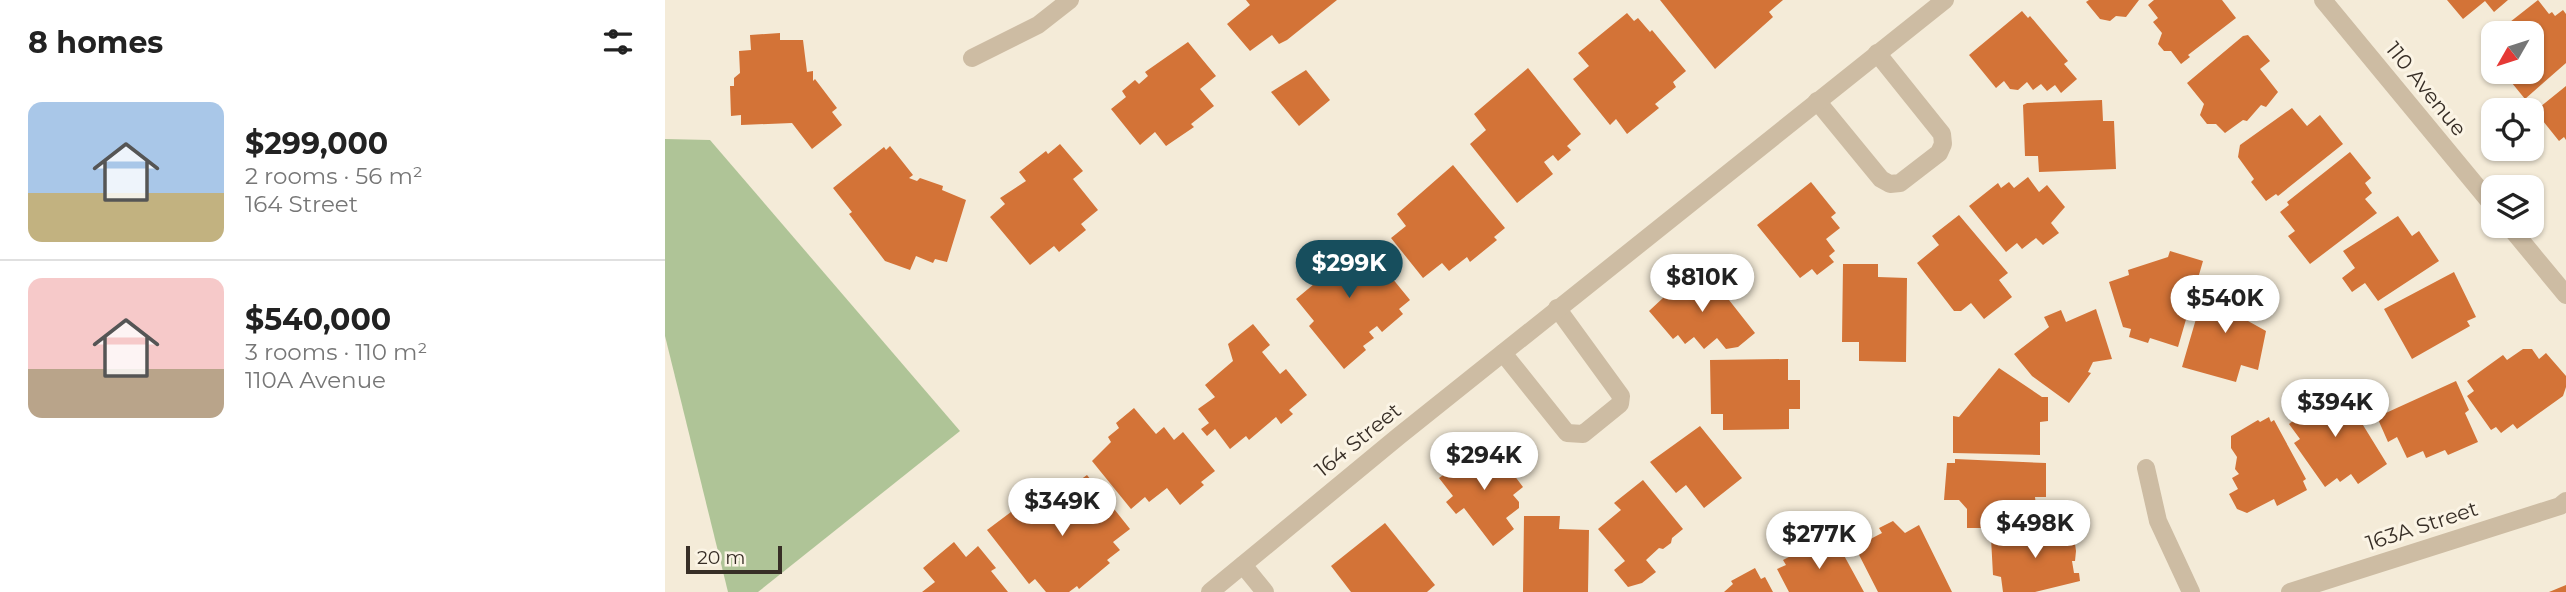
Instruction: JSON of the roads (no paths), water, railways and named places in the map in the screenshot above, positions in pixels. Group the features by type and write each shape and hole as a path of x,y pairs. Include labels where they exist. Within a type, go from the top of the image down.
{"street":[{"path":"972,58 1038,24 1070,0"},
{"name":"164 Street","path":"1210,592 1557,308 1945,0"},
{"name":"110 Avenue","path":"2323,0 2481,192"},
{"path":"1817,101 1881,179 1890,184 1900,183 1939,153 1943,144 1942,134 1877,53"},
{"path":"2519,238 2566,295"},
{"path":"1503,354 1567,433 1584,434 1619,404 1621,396 1619,389 1557,308"},
{"path":"2147,468 2158,521 2191,592"},
{"name":"163A Street","path":"2290,592 2560,506 2566,501"},
{"path":"1243,565 1265,592"}]}
